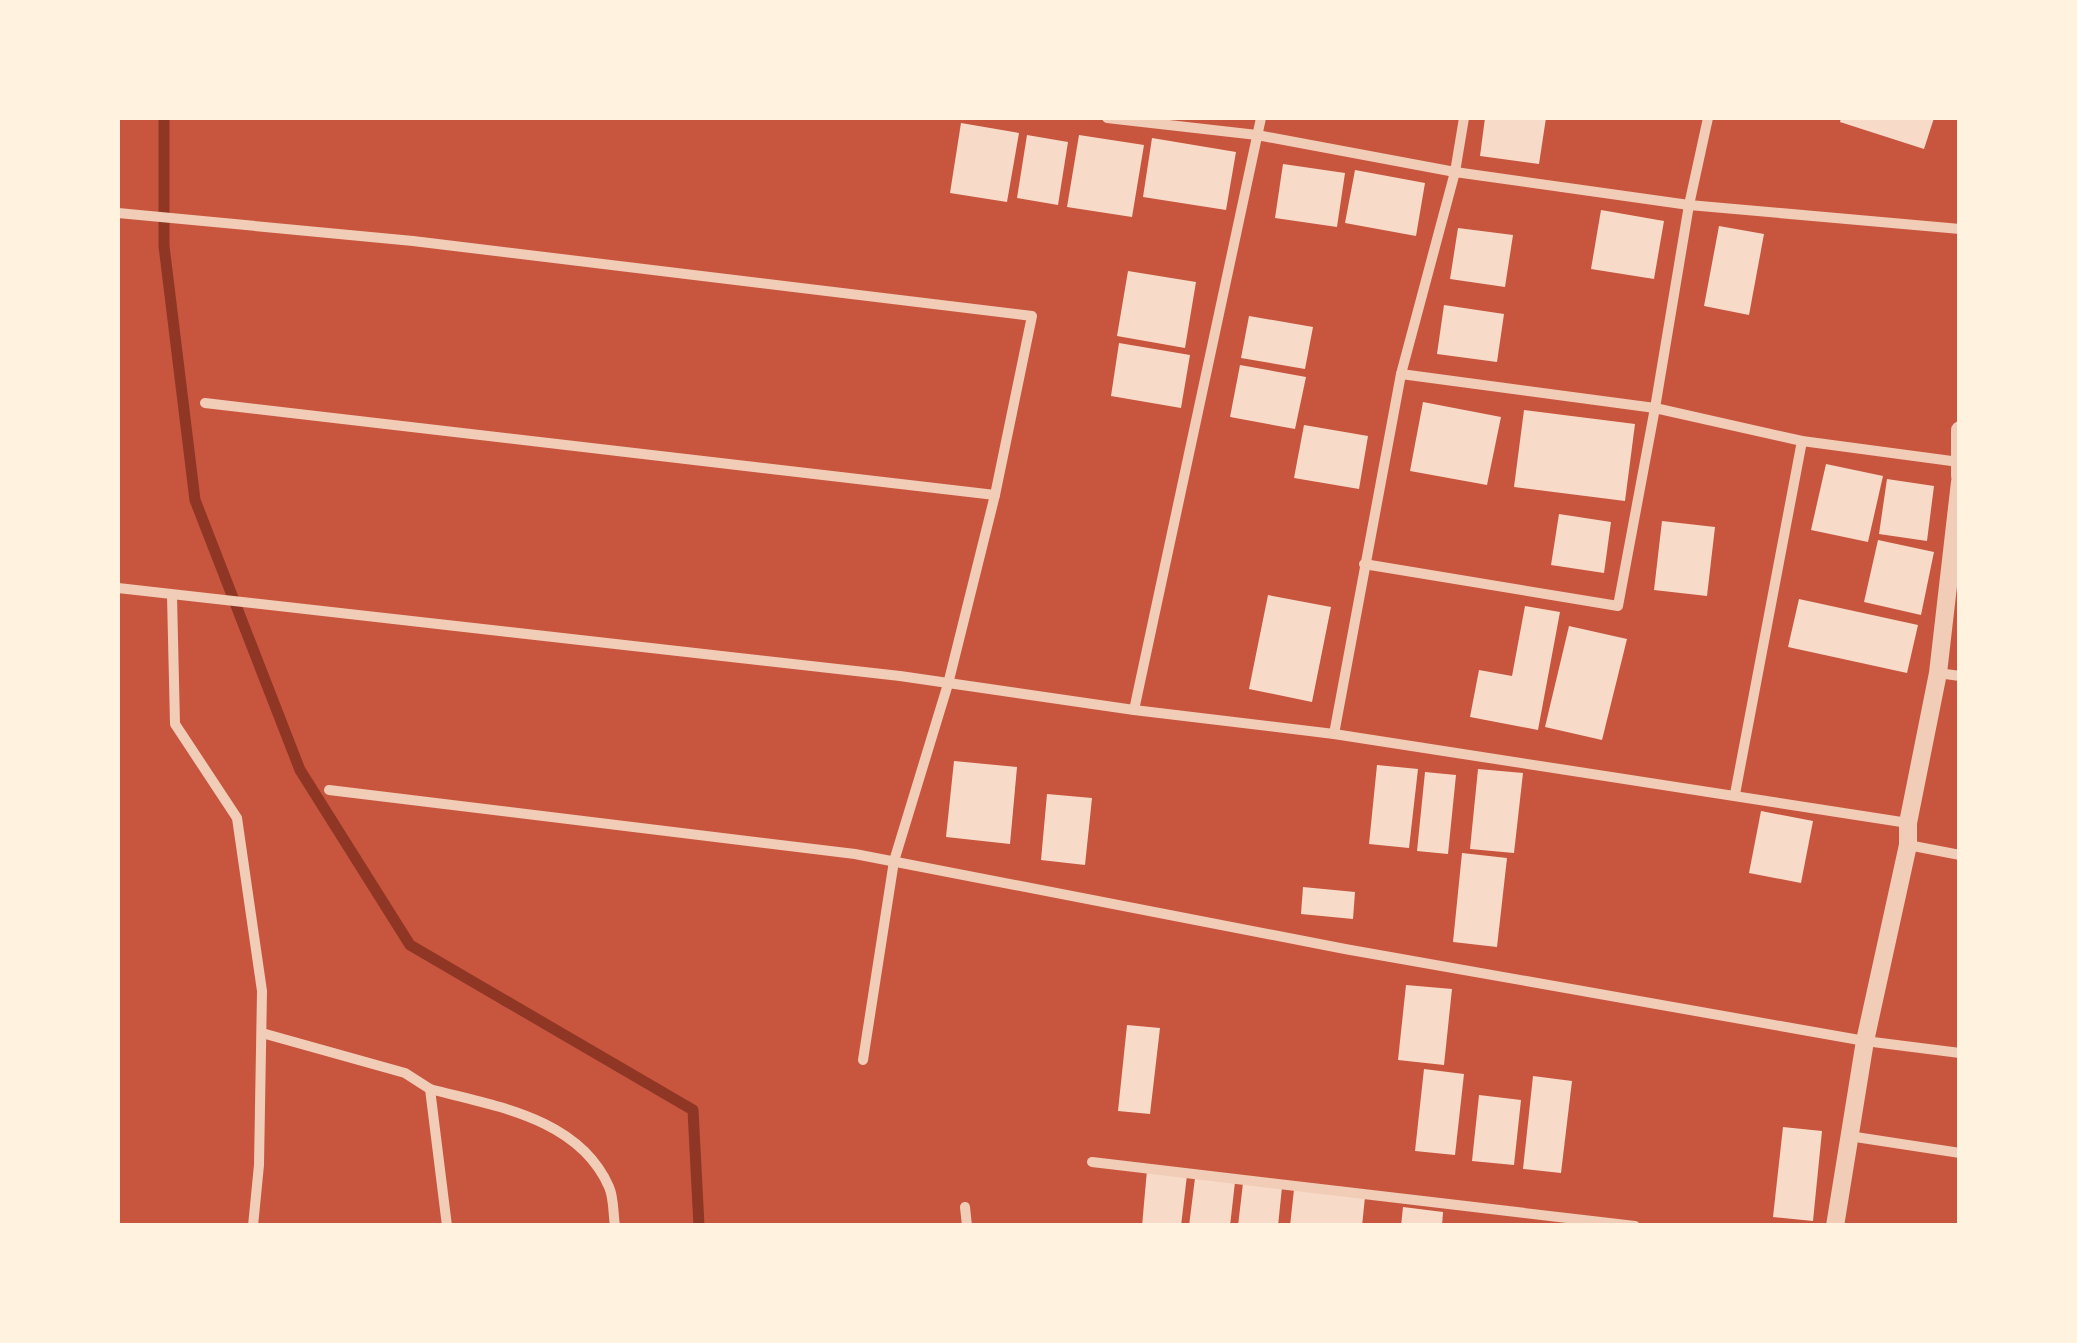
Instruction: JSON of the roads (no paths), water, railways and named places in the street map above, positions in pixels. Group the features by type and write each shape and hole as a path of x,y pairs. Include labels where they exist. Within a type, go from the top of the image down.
{"street":[{"path":"1107,118 1257,135 1455,172 1689,206 1960,229"},
{"path":"1134,710 1261,118"},
{"path":"1334,734 1401,374 1455,172 1464,118"},
{"path":"1364,564 1618,606 1708,118"},
{"path":"118,213 413,241 1032,316 996,495 948,684 894,862 863,1060"},
{"path":"1401,374 1655,408 1802,441 1958,462"},
{"path":"205,403 996,495"},
{"path":"1835,1226 1865,1041 1908,846 1908,823 1938,672 1960,478 1960,430"},
{"path":"1735,794 1802,441"},
{"path":"118,588 948,684 1334,734 1908,823"},
{"path":"172,596 175,724 238,818 262,991 253,1226"},
{"path":"1938,672 1960,676"},
{"path":"329,790 855,854 1346,949 1865,1041 1960,1054"},
{"path":"1908,846 1960,855"},
{"path":"262,1033 404,1072 430,1088 519,1112 582,1144 610,1188 615,1226"},
{"path":"430,1088 447,1226"},
{"path":"1849,1136 1960,1153"},
{"path":"1092,1162 1635,1226"},
{"path":"965,1207 967,1226"}],"waterway":[{"path":"164,118 164,246 195,500 300,770 410,945 693,1110 699,1226"}]}
